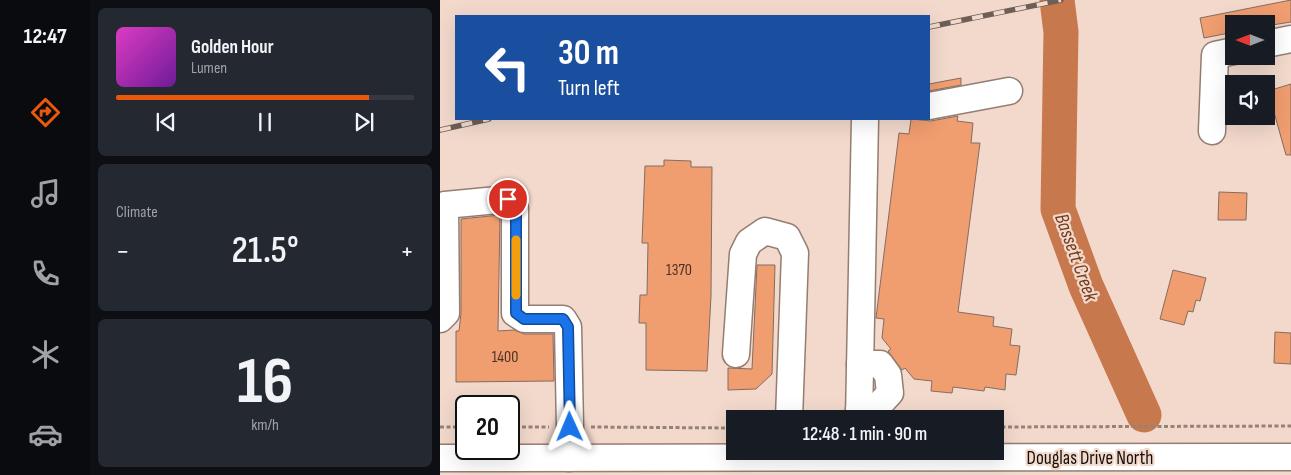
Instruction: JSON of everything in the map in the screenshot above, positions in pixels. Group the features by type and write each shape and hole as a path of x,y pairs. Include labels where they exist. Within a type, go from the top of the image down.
{"street":[{"path":"1275,42 1291,39"},
{"path":"1212,131 1215,54 1225,52"},
{"path":"930,106 1009,90"},
{"path":"865,120 860,364 880,364 888,375 890,393 878,406 870,410"},
{"path":"440,319 446,313 443,206 508,199 516,208 516,313 524,319 563,319 568,327 569,458"},
{"path":"736,354 743,254 749,242 765,231 787,237 795,253 789,410"},
{"name":"Douglas Drive North","path":"1004,455 1291,457"},
{"name":"Douglas Drive North","path":"440,458 499,467 569,458 726,459"}],"path":[{"path":"1004,427 1291,426"},
{"path":"440,428 455,427"},
{"path":"520,427 726,428"}],"building":[{"path":"1291,0 1291,22 1275,25 1275,15 1225,15 1225,34 1204,38 1200,18"},
{"path":"961,78 961,85 930,91 930,84"},
{"path":"1291,84 1291,155 1286,155 1275,116 1275,89"},
{"path":"958,116 957,121 973,123 971,143 980,143 958,312 994,317 993,326 1012,329 1010,345 1020,346 1016,375 1006,374 1005,390 985,387 984,391 953,387 952,393 931,391 932,381 914,379 905,368 902,370 888,351 891,349 882,338 884,319 876,318 899,133 909,134 911,120 931,121"},
{"path":"664,160 691,161 691,167 712,167 711,296 707,371 646,370 646,323 639,323 640,295 647,295 648,243 642,243 645,166 664,166"},
{"path":"1219,192 1247,193 1246,220 1218,220"},
{"path":"500,215 498,331 514,330 524,334 553,334 554,381 456,382 456,331 459,331 461,313 461,219"},
{"path":"757,265 775,265 772,374 756,389 728,390 728,368 752,369"},
{"path":"1173,270 1206,278 1200,301 1196,300 1193,312 1188,311 1184,325 1160,319"},
{"path":"1275,332 1291,333 1291,364 1274,363"}],"waterway":[{"name":"Bassett Creek","path":"1057,0 1061,32 1058,209 1086,286 1144,415"}],"railway":[{"path":"930,27 1061,0"},
{"path":"440,130 485,120"}],"slow traffic":[{"path":"516,240 516,295"}],"route":[{"path":"508,199 516,208 516,313 524,319 563,319 568,327 570,427"}]}
